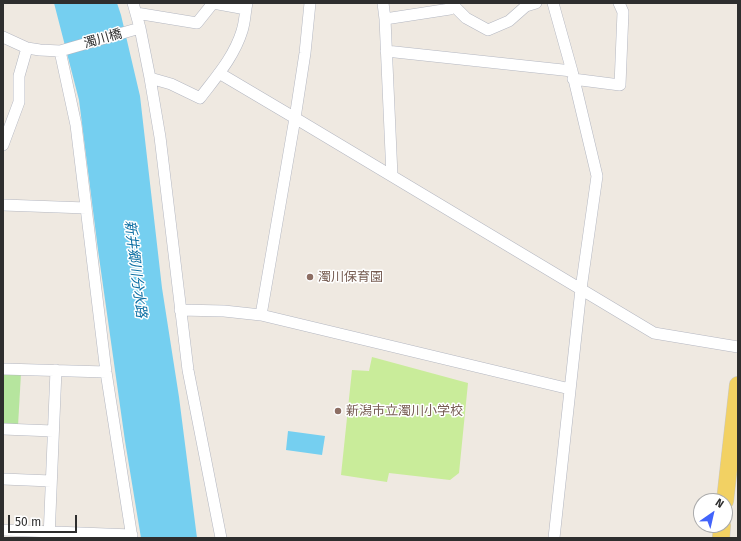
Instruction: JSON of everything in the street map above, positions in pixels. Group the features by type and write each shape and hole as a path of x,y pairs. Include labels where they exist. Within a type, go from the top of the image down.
{"main road":[{"path":"726,493 738,385"}],"street":[{"path":"134,8 197,23 213,3 246,6 242,30 234,52 200,98 171,84 150,78"},
{"path":"261,315 294,118 310,3"},
{"path":"383,3 392,176"},
{"path":"385,19 450,9 453,4 466,18 488,30 509,21 526,6 536,3"},
{"path":"553,3 597,176 581,289 554,538"},
{"path":"386,51 572,75 620,85 623,12 619,3"},
{"path":"134,8 140,28 160,137 188,370 221,538"},
{"name":"濁川橋","path":"3,37 27,48 40,50 63,50 140,28"},
{"path":"3,145 19,102 19,76 27,48"},
{"path":"3,530 49,535 132,536 106,372 76,125 63,50"},
{"path":"219,74 654,333 738,347"},
{"path":"3,205 86,208"},
{"path":"180,310 224,311 261,315 570,389"},
{"path":"3,369 106,372"},
{"path":"49,535 56,370"},
{"path":"3,429 53,431"},
{"path":"3,480 51,481"}],"green space":[{"path":"372,357 468,383 459,473 450,480 389,473 387,482 341,475 352,370 369,371"},
{"path":"3,373 21,373 18,426 3,425"}],"water":[{"name":"新井郷川分水路","path":"54,3 117,3 121,15 140,96 162,288 179,397 197,538 141,538 125,441 98,250 79,100"},
{"path":"288,431 325,436 322,455 286,450"}],"place":[{"name":"濁川保育園","path":"310,277"},
{"name":"新潟市立濁川小学校","path":"338,411"}]}
